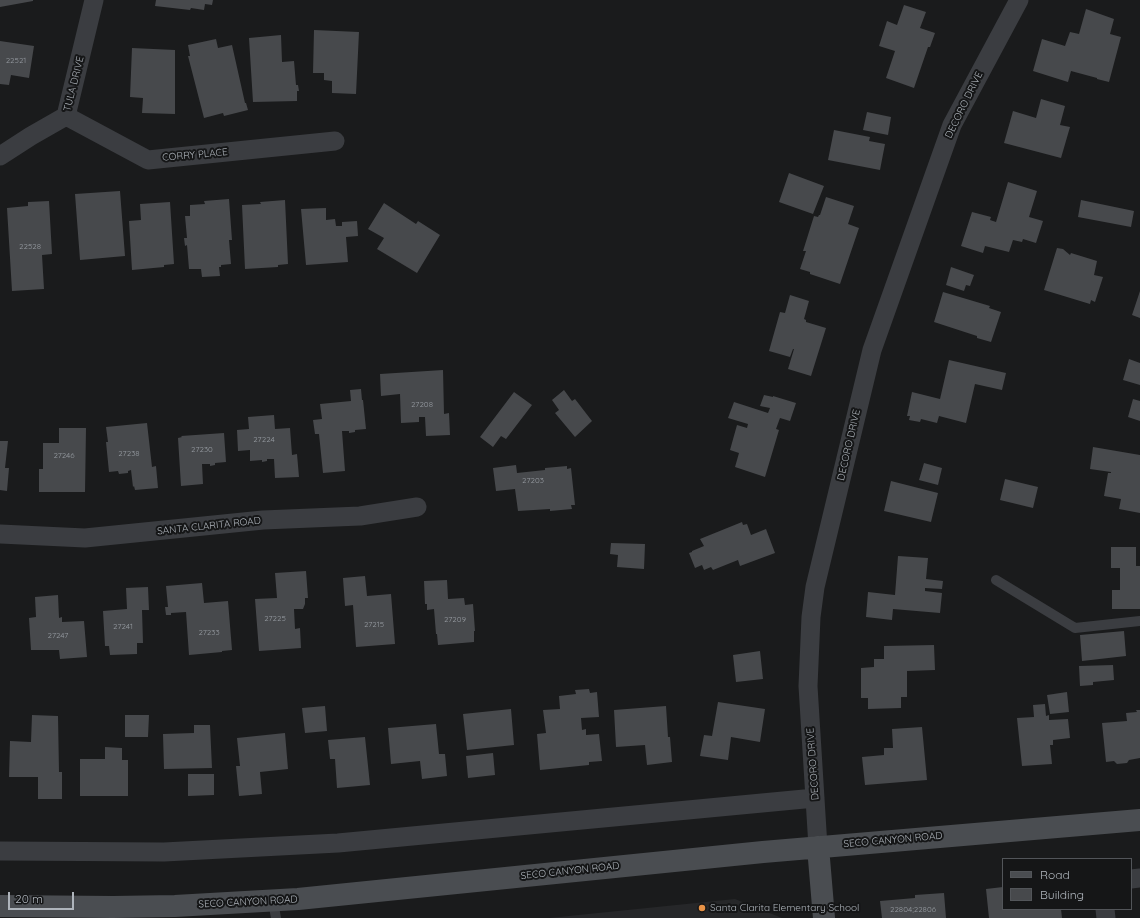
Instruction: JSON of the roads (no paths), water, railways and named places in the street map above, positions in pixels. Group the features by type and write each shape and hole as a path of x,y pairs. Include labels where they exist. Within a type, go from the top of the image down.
{"main road":[{"name":"SECO CANYON ROAD","path":"0,906 167,906 275,909 818,847 1140,820"},
{"name":"DECORO DRIVE","path":"818,847 824,918"}],"street":[{"name":"TULA DRIVE","path":"0,156 66,116 94,0"},
{"name":"DECORO DRIVE","path":"818,847 808,686 811,617 815,587 872,350 952,125 1019,0"},
{"name":"CORRY PLACE","path":"66,116 148,160 335,141"},
{"name":"SANTA CLARITA ROAD","path":"0,534 84,538 263,520 360,516 417,507"},
{"path":"0,851 164,852 338,843 815,798"}],"lane":[{"path":"996,580 1075,628 1140,621"}],"place":[{"name":"Santa Clarita Elementary School","path":"702,908"}]}
